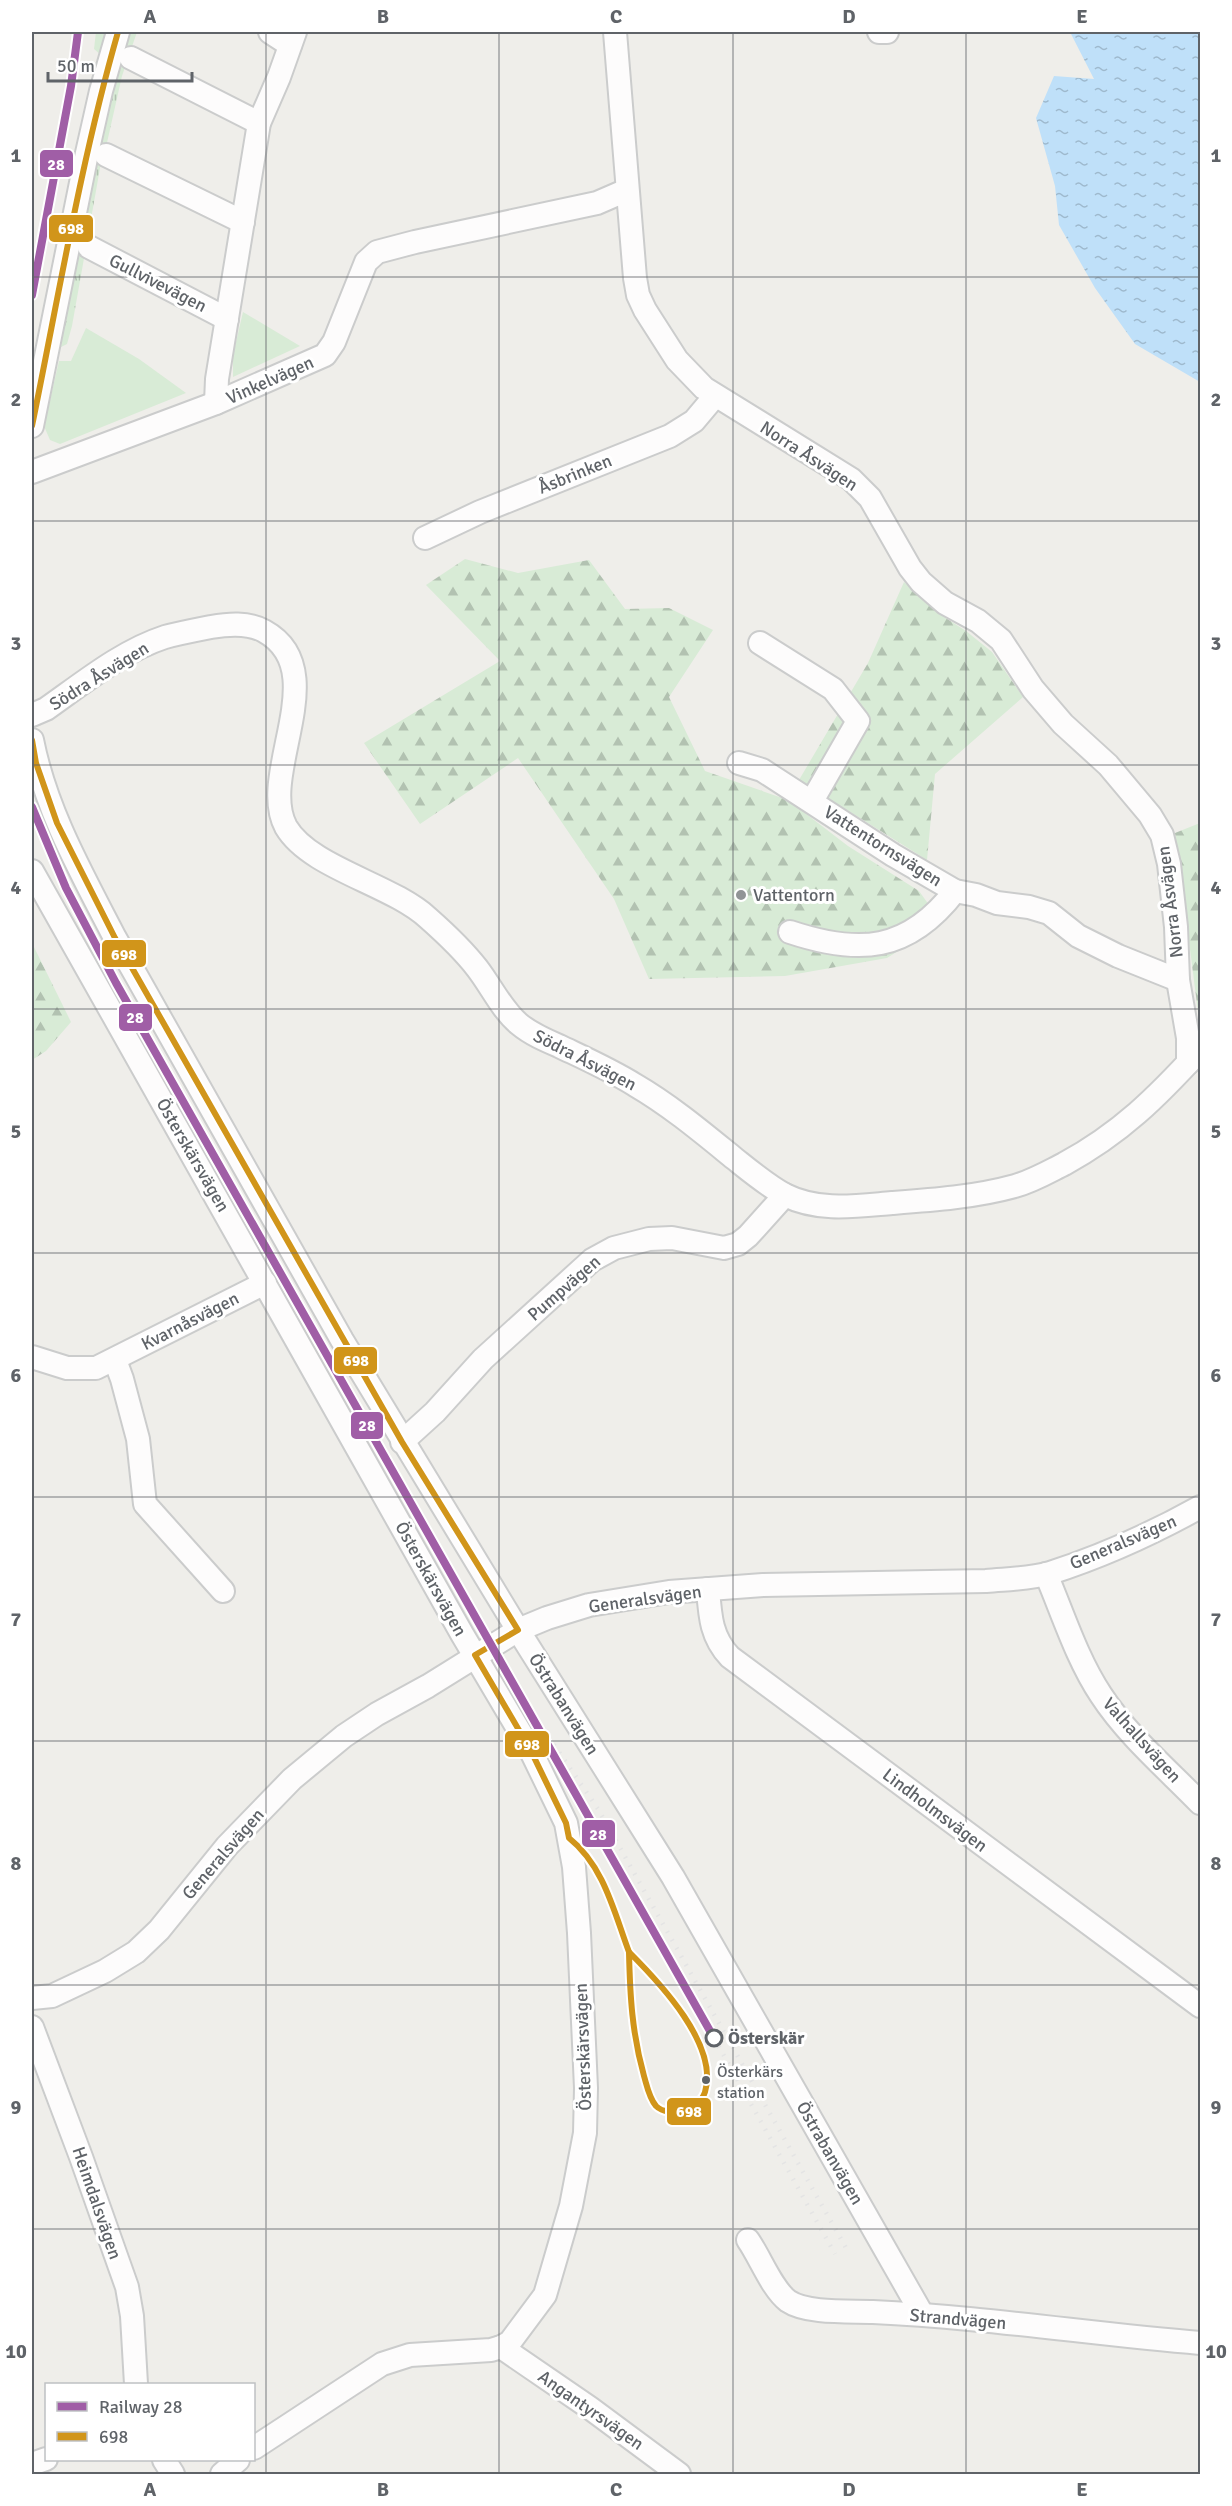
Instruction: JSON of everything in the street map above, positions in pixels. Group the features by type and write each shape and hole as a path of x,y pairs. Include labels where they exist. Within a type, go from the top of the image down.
{"street":[{"path":"32,426 87,153 118,32"},
{"name":"Gullvivevägen","path":"216,403 217,379 259,123 292,38 270,32"},
{"name":"Norra Åsvägen","path":"615,32 635,278 638,295 645,310 677,360 704,388 851,479 870,498 910,568 921,582 945,603 978,621 1001,640 1033,689 1063,724 1108,765 1150,815 1162,835 1169,864 1176,927 1178,980 1188,1038 1196,1063"},
{"path":"879,32 887,32"},
{"path":"131,58 259,123"},
{"path":"106,155 243,222"},
{"name":"Vinkelvägen","path":"32,472 216,403 325,355 334,342 366,262 377,252 597,203 627,190"},
{"name":"Gullvivevägen","path":"89,247 227,319"},
{"name":"Åsbrinken","path":"425,538 480,512 670,436 694,421 715,396"},
{"name":"Södra Åsvägen","path":"32,715 46,709 128,654 166,637 230,624 264,630 281,647 295,675 295,698 279,800 282,817 288,831 302,846 333,865 388,891 425,914 476,966 514,1021 533,1035 634,1084 678,1114 785,1195 825,1207 945,1198 1012,1187 1035,1179 1096,1147 1196,1063"},
{"name":"Vattentornsvägen","path":"760,643 833,689 858,721 812,801"},
{"name":"Östrabanvägen","path":"32,740 36,763 57,823 115,939 316,1295 402,1442 673,1876 922,2314"},
{"name":"Vattentornsvägen","path":"739,763 762,770 893,855 955,891 976,895 997,903 1029,907 1049,913 1078,936 1118,957 1178,980"},
{"name":"Österskärsvägen","path":"32,871 530,1749 566,1823 574,1867 579,1933 586,2088 585,2133 579,2176 545,2295 510,2342 501,2348"},
{"name":"Vattentornsvägen","path":"790,932 821,942 849,946 876,945 900,939 928,919 945,904 955,891"},
{"name":"Pumpvägen","path":"402,1442 435,1412 483,1359 592,1260 614,1248 649,1239 672,1238 724,1248 738,1244 785,1195"},
{"name":"Kvarnåsvägen","path":"32,1358 53,1365 83,1369 96,1368 265,1283"},
{"path":"114,1360 122,1379 138,1439 145,1504 223,1591"},
{"name":"Generalsvägen","path":"32,1998 52,1996 105,1971 136,1952 159,1930 227,1846 292,1779 344,1736 518,1630 589,1605 629,1597 708,1589 817,1583 986,1581 1046,1574 1105,1552 1200,1507"},
{"name":"Valhallsvägen","path":"1046,1574 1072,1637 1099,1693 1114,1714 1200,1803"},
{"name":"Lindholmsvägen","path":"708,1589 712,1630 719,1645 730,1657 1200,2006"},
{"name":"Heimdalsvägen","path":"32,2027 127,2287 132,2316 136,2383"},
{"name":"Strandvägen","path":"748,2240 770,2278 787,2301 802,2307 819,2310 922,2314 1200,2343"},
{"path":"255,2447 381,2364 411,2355 501,2348"},
{"name":"Angantyrsvägen","path":"501,2348 590,2408 679,2475"},
{"path":"165,2461 172,2475"},
{"path":"222,2475 237,2461"}],"green space":[{"path":"96,32 109,32 101,55 94,49"},
{"path":"129,32 137,32 122,76 102,157 72,326 67,344 61,347 79,238 115,76"},
{"path":"243,312 300,346 233,377 233,355"},
{"path":"86,328 139,359 186,393 60,444 50,440 44,426 59,361 71,361"},
{"path":"465,559 518,573 589,560 625,609 669,608 713,630 669,697 705,771 788,800 848,846 919,891 942,923 887,958 785,976 649,979 614,899 518,758 420,824 364,743 500,661 426,585"},
{"path":"904,582 941,615 992,652 1023,697 935,774 927,860 799,780 868,663"},
{"path":"1200,823 1200,1027 1175,833"},
{"path":"32,943 71,1022 46,1051 32,1060"}],"water":[{"path":"1070,32 1200,32 1200,382 1135,344 1095,288 1059,225 1055,186 1036,118 1054,76 1094,79"}],"railway":[{"path":"511,1682 598,1809 846,2248"},
{"path":"714,2038 835,2254"}],"rail line":[{"name":"28","path":"32,295 71,86 78,32"},
{"name":"28","path":"32,807 66,888 116,983 714,2038"}],"transit line":[{"name":"698","path":"32,426 82,179 118,32"},
{"name":"698","path":"32,740 36,763 57,823 115,938 402,1442 518,1630 475,1655 530,1749 566,1823 569,1838 581,1849 599,1876 613,1906 629,1952"},
{"name":"698","path":"629,1952 656,1980 684,2016 703,2055 707,2074 705,2092 692,2111 664,2111 656,2106 650,2096 634,2029 629,1952"}],"place":[{"name":"Vattentorn","path":"741,895"},
{"name":"Österskär","path":"714,2038"},
{"name":"Österkärs station","path":"706,2080"}]}
